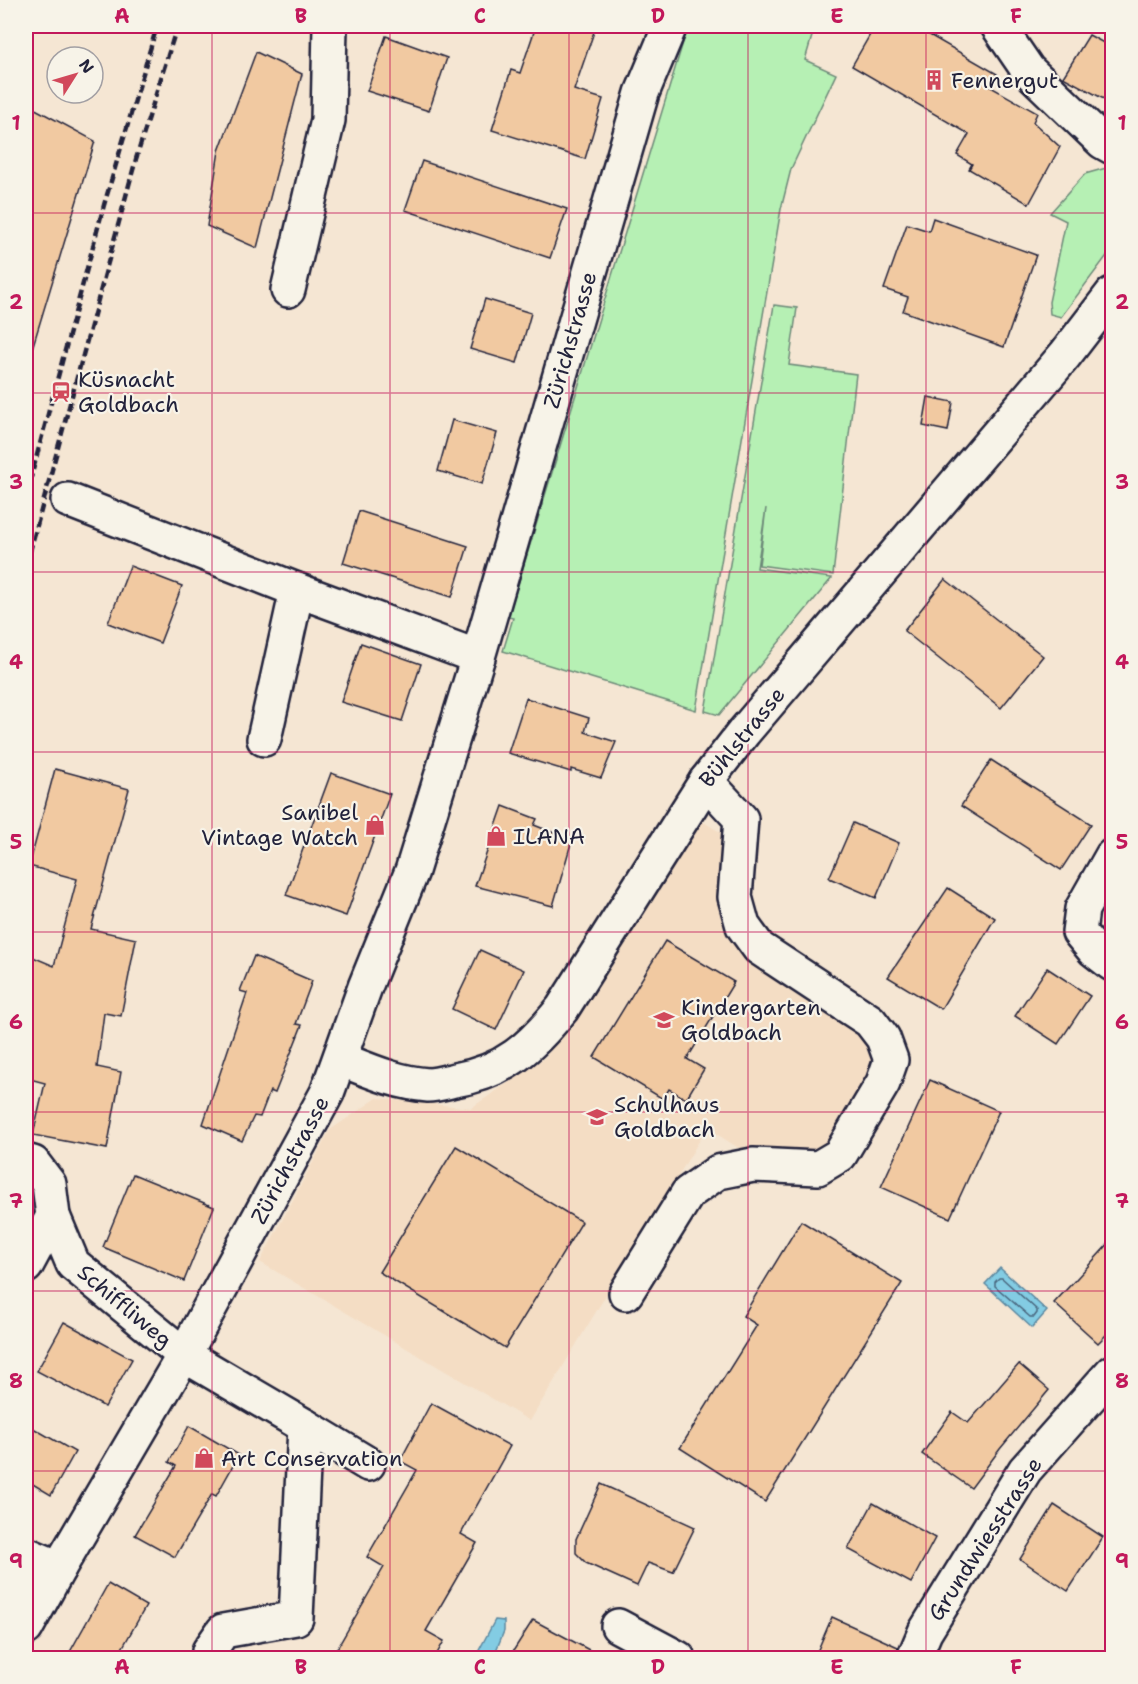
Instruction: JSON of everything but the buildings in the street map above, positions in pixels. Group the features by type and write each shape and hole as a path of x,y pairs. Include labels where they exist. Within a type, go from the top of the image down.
{"street":[{"path":"288,290 328,120 330,26"},
{"name":"Zürichstrasse","path":"26,1628 58,1568 184,1354 327,1093 365,987 412,871 478,657 642,93 670,26"},
{"path":"999,26 1028,70 1103,142 1113,147"},
{"name":"Bühlstrasse","path":"340,1059 389,1078 429,1085 477,1076 516,1057 544,1031 562,1009 706,781 744,732 1065,355 1113,294"},
{"path":"68,500 297,590 478,657"},
{"path":"264,739 297,590"},
{"path":"626,1293 688,1192 718,1172 753,1165 818,1168 840,1155 883,1083 891,1060 884,1038 870,1021 759,948 743,926 735,897 741,819 706,781"},
{"path":"1113,856 1082,909 1079,932 1094,950 1113,964"},
{"name":"Schiffliweg","path":"26,1161 33,1163 49,1184 53,1216 73,1263 184,1354 368,1464"},
{"path":"26,1266 53,1216"},
{"name":"Grundwiesstrasse","path":"914,1659 925,1632 1025,1470 1113,1372"},
{"path":"209,1651 223,1631 296,1618 305,1426"},
{"path":"26,1554 58,1568"},
{"path":"618,1626 678,1659"}],"shaded area":[{"name":"Schulhaus Goldbach","path":"697,818 725,835 725,921 865,1033 876,1056 868,1080 827,1147 753,1157 707,1128 530,1421 260,1262 330,1130 377,1098 471,1108 546,1057"}],"green space":[{"path":"688,26 815,26 805,60 836,74 791,169 781,209 696,710 503,651 513,618 508,617"},
{"path":"1106,168 1112,171 1112,249 1061,317 1050,314 1049,302 1066,221 1050,213 1085,174"},
{"path":"774,305 797,308 789,365 856,374 833,575 759,565 766,508 757,568 832,578 719,715 705,711"}],"water":[{"path":"1000,1268 1047,1311 1032,1328 985,1284"},
{"path":"495,1620 504,1621 504,1631 493,1658 475,1658"}],"railway":[{"path":"26,496 104,205 157,26"},
{"path":"26,566 136,159 177,26"}],"place":[{"name":"Fennergut","path":"934,80"},
{"name":"Küsnacht Goldbach","path":"61,392"},
{"name":"Sanibel Vintage Watch","path":"375,825"},
{"name":"ILANA","path":"496,836"},
{"name":"Kindergarten Goldbach","path":"664,1020"},
{"name":"Schulhaus Goldbach","path":"597,1117"},
{"name":"Art Conservation","path":"204,1458"}]}
